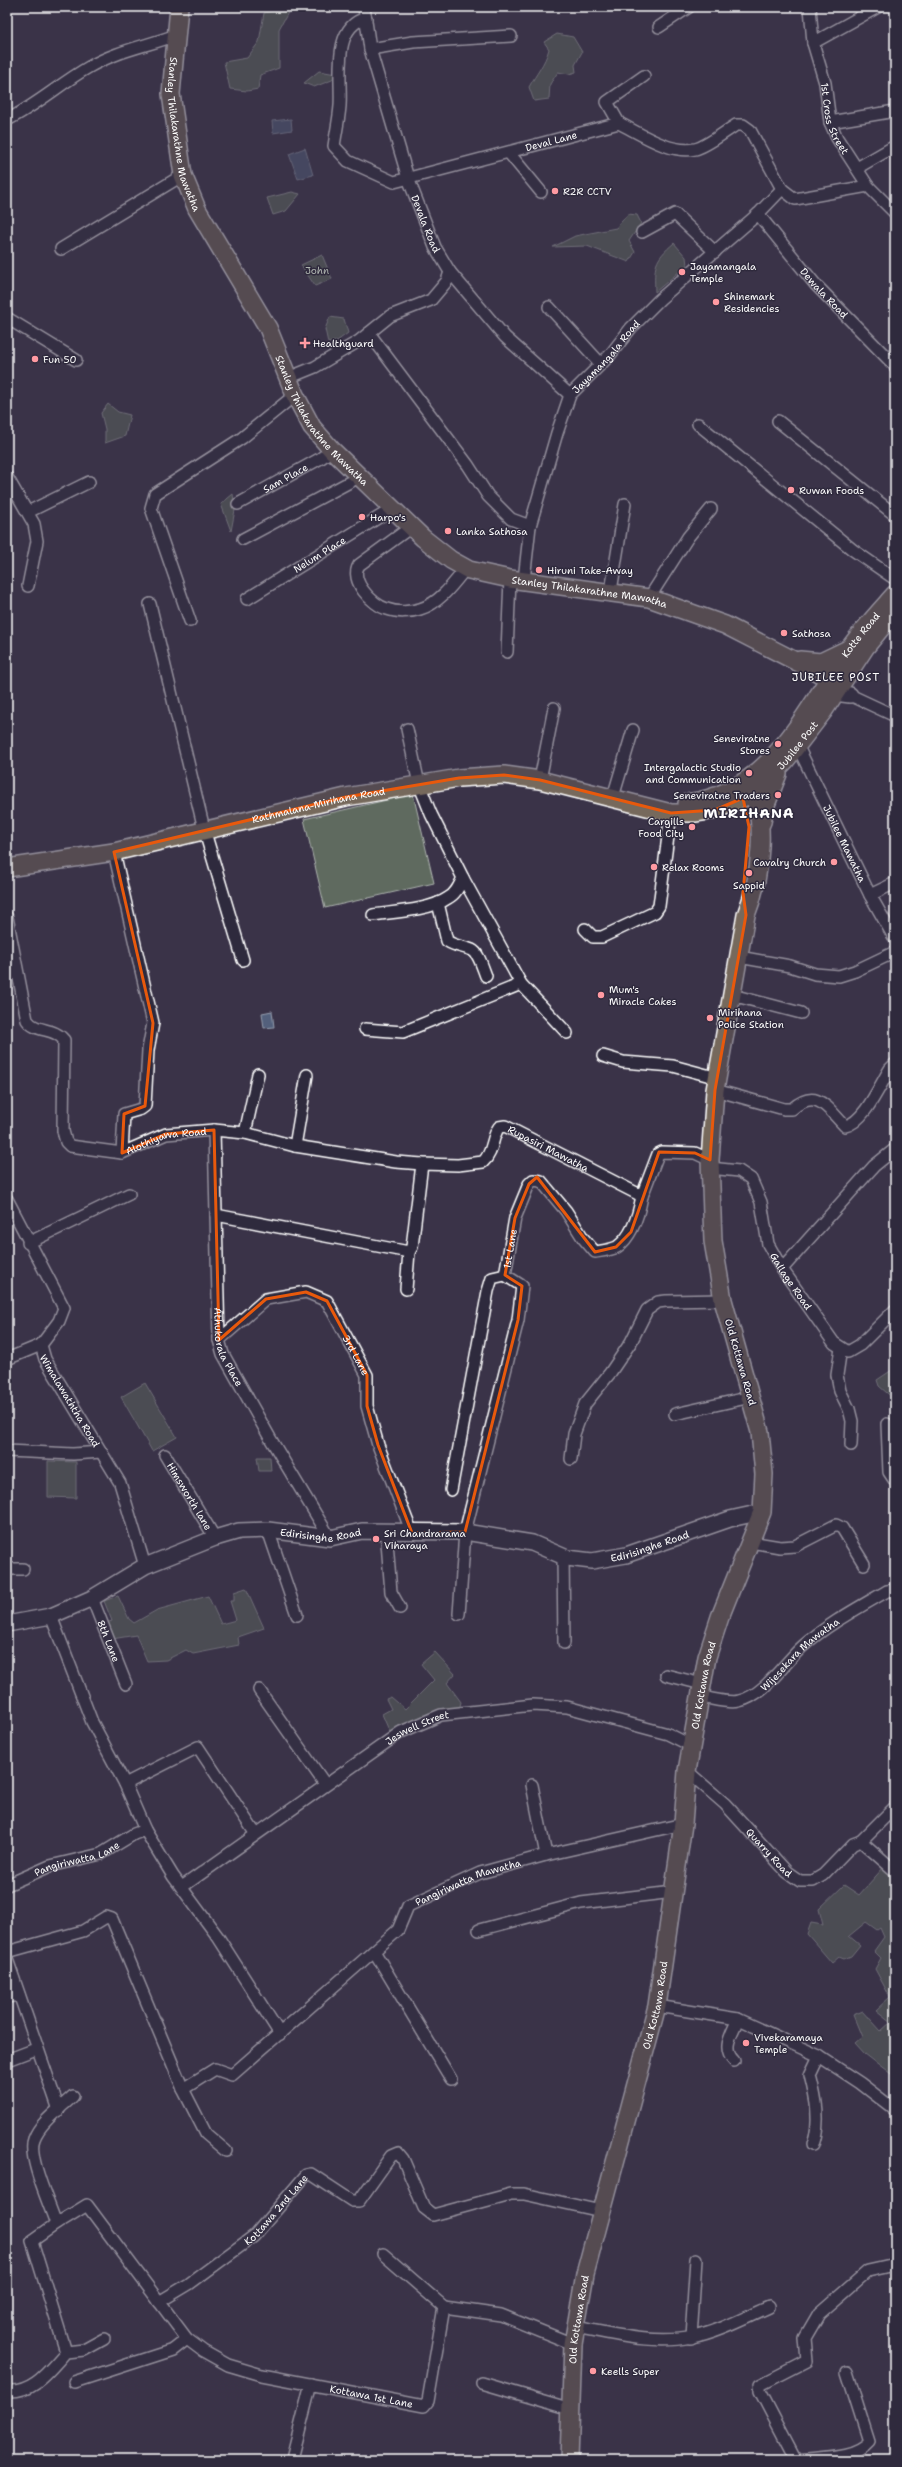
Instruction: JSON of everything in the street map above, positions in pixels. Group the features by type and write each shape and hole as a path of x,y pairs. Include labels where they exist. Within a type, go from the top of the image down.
{"main road":[{"name":"Stanley Thilakarathne Mawatha","path":"179,7 169,38 171,94 183,175 197,209 268,328 295,395 312,426 332,450 411,527 451,560 466,568 517,580 611,591 649,598 703,619 725,625 791,658 836,688"},
{"name":"Kotte Road","path":"836,688 848,649 895,594"},
{"name":"Kotte Road","path":"836,688 894,616"},
{"name":"Stanley Thilakarathne Mawatha","path":"703,619 720,631 836,688"},
{"path":"791,658 821,662 848,649"},
{"name":"Jubilee Post","path":"745,790 784,763 798,746 836,688"},
{"name":"Jubilee Post","path":"745,790 792,734 836,688"},
{"path":"760,834 765,807 784,763"},
{"name":"Rathmalana-Mirihana Road","path":"7,868 114,852 204,829 346,797 419,784 504,775 540,780 613,797 671,813 695,813 715,810 745,790"},
{"name":"Rathmalana-Mirihana Road","path":"631,802 679,804 702,801 745,790"},
{"name":"Old Kottawa Road","path":"569,2460 573,2344 585,2274 657,2006 683,1824 687,1771 707,1657 720,1617 762,1512 764,1474 760,1432 723,1300 713,1241 710,1164 717,1084 746,915 754,896 760,834 745,790"},
{"name":"Old Kottawa Road","path":"745,790 749,827 749,855 743,893 746,915"},
{"name":"Edirisinghe Road","path":"7,1624 51,1616 92,1598 144,1566 214,1538 239,1531 268,1530 330,1538 362,1531 386,1530 412,1533 465,1532 532,1543 563,1556 592,1561 626,1555 730,1519 762,1512"}],"street":[{"path":"659,27 689,7"},
{"name":"1st Cross Street","path":"810,7 813,43 825,82 830,122 836,138 868,186 895,213"},
{"path":"813,43 878,7"},
{"name":"Devala Road","path":"365,12 370,49 408,178 435,247 450,272 505,337 570,395"},
{"name":"Deval Lane","path":"365,12 345,36 342,54 340,106 334,146 348,161 394,182 619,123"},
{"path":"370,49 413,42 511,36"},
{"path":"7,120 32,108 89,67 121,52 169,38"},
{"path":"644,76 607,102 619,123 657,142 680,150 696,149 736,125 743,125 750,130 782,188 795,199 868,186"},
{"path":"830,122 895,111"},
{"path":"857,168 895,146"},
{"path":"509,153 540,192"},
{"path":"61,249 183,175"},
{"name":"Jayamangala Road","path":"507,652 517,580 530,526 564,409 570,395 601,364 631,328 660,299 758,214 782,188"},
{"path":"642,232 675,214 715,252"},
{"name":"Dewala Road","path":"758,214 816,284 895,366"},
{"path":"288,378 315,366 370,333 390,316 431,300 447,281 450,272"},
{"path":"549,307 601,364"},
{"path":"8,321 76,360"},
{"path":"370,333 468,465 488,496 511,519 530,526"},
{"path":"190,621 151,508 155,494 242,438 295,395"},
{"path":"778,421 895,515"},
{"path":"698,424 847,545 895,579"},
{"name":"Sam Place","path":"238,504 321,458 332,450"},
{"path":"7,477 34,524 37,541 28,586"},
{"path":"243,539 359,477"},
{"path":"28,512 89,482"},
{"path":"611,591 625,504"},
{"name":"Nelum Place","path":"247,599 392,509"},
{"path":"649,598 680,549 710,509"},
{"path":"411,527 359,565 355,575 368,597 386,609 404,612 421,609 447,590 466,568"},
{"path":"150,604 204,829 243,960"},
{"path":"836,688 895,716"},
{"path":"540,780 554,708"},
{"path":"407,729 419,784 431,814 463,878 522,984 568,1033"},
{"path":"613,797 633,730"},
{"name":"Jubilee Mawatha","path":"798,746 870,895 895,939"},
{"path":"585,929 593,938 602,937 655,912 660,906 671,813"},
{"path":"114,852 153,1023 148,1050 145,1106 141,1109 124,1114 122,1153"},
{"path":"373,915 438,903 455,893 463,878"},
{"path":"870,895 895,883"},
{"path":"438,903 447,941 460,948 472,950 476,953 486,976"},
{"name":"Alothiyawa Road","path":"7,917 27,1020 36,1028 58,1034 64,1040 63,1131 66,1142 70,1146 122,1153 166,1134 214,1130 245,1133 295,1146 396,1162 422,1164"},
{"path":"739,957 790,966 815,974 839,976 895,952"},
{"path":"365,1030 403,1032 522,984"},
{"path":"732,995 801,1013"},
{"path":"603,1056 623,1062 673,1066 784,1109 792,1109 801,1100 810,1098 820,1101 845,1126 852,1125 860,1118 890,1069 895,1064"},
{"path":"245,1133 258,1074"},
{"path":"295,1146 306,1075"},
{"name":"Rupasiri Mawatha","path":"422,1164 458,1165 483,1162 490,1154 494,1133 499,1127 505,1126 642,1196"},
{"name":"Athukorala Place","path":"214,1130 219,1340 223,1354 270,1438 330,1538"},
{"path":"782,1269 874,1166 895,1149"},
{"path":"642,1196 658,1154 662,1152 695,1153 710,1164"},
{"path":"406,1290 409,1252 412,1247 422,1164"},
{"name":"Gallage Road","path":"710,1164 739,1172 751,1179 761,1202 768,1244 782,1269 834,1343 842,1348"},
{"name":"1st Lane","path":"465,1532 518,1320 522,1286 505,1275 515,1218 529,1184 533,1180 541,1181 558,1200 583,1238 595,1252 616,1247 631,1232 642,1196"},
{"path":"28,1243 128,1194"},
{"name":"Wimalawaththa Road","path":"7,1199 28,1243 64,1308 59,1321 41,1345 45,1359 120,1483 144,1566"},
{"path":"216,1215 409,1252"},
{"path":"451,1490 488,1291 492,1278 505,1275"},
{"name":"3rd Lane","path":"219,1340 266,1299 306,1292 327,1301 367,1375 367,1406 376,1439 412,1533"},
{"path":"571,1459 574,1434 585,1404 618,1361 647,1310 658,1302 723,1300"},
{"path":"852,1445 852,1421 850,1409 840,1391 837,1375 842,1348 848,1352 860,1345 895,1310"},
{"path":"7,1359 41,1345"},
{"path":"674,1414 750,1398"},
{"path":"887,1424 889,1472 895,1481"},
{"path":"7,1451 73,1454 100,1452"},
{"name":"Himsworth lane","path":"165,1455 214,1538"},
{"path":"751,1542 780,1547 795,1546 836,1525 842,1528 864,1564"},
{"path":"268,1530 297,1615"},
{"path":"386,1530 391,1592 400,1608"},
{"path":"459,1614 465,1532"},
{"path":"563,1556 564,1643"},
{"path":"7,1569 23,1568"},
{"name":"Wijesekara Mawatha","path":"666,1675 701,1690 738,1702 747,1699 775,1676 802,1646 832,1623 887,1592 895,1590"},
{"name":"8th Lane","path":"92,1598 126,1684"},
{"path":"51,1616 92,1722 125,1784 145,1830 182,1887 218,1938 280,2034"},
{"path":"259,1690 325,1784"},
{"name":"Jeswell Street","path":"182,1887 255,1833 401,1732 441,1716 533,1705 567,1707 668,1734 692,1746"},
{"path":"125,1784 198,1748 255,1833"},
{"name":"Quarry Road","path":"687,1771 725,1804 788,1872 800,1881 813,1881 823,1875 853,1844 862,1841 895,1807"},
{"path":"532,1785 546,1855"},
{"name":"Pangiriwatta Mawatha","path":"183,2088 215,2069 232,2075 398,1930 408,1906 421,1898 480,1873 546,1855 683,1824"},
{"name":"Pangiriwatta Lane","path":"7,1885 50,1866 101,1854 134,1834 145,1830"},
{"path":"862,1841 895,1871"},
{"path":"479,1930 581,1903 673,1892"},
{"path":"7,1952 83,1931 106,1917 112,1919 183,2088 206,2134 226,2151"},
{"path":"374,1951 451,2079"},
{"path":"7,1959 36,2049 59,2110"},
{"path":"7,1997 19,1996"},
{"path":"657,2006 738,2018 820,2056 860,2083 895,2110"},
{"path":"734,2061 728,2055 726,2048 738,2018"},
{"path":"7,2060 36,2049"},
{"path":"814,2145 819,2120 815,2109 815,2089 810,2075 820,2056"},
{"path":"66,2352 32,2241 56,2224 32,2152 34,2139 42,2127 73,2096"},
{"name":"Kottawa 2nd Lane","path":"158,2302 189,2284 254,2236 306,2175 311,2174 352,2201 359,2201 391,2156 398,2153 403,2159 424,2208 434,2215 511,2194 524,2194 601,2211"},
{"name":"Kottawa 1st Lane","path":"56,2224 87,2206 187,2339 228,2365 262,2375 424,2406 428,2401 444,2307"},
{"path":"383,2254 444,2307 501,2315 573,2344"},
{"path":"691,2338 696,2259"},
{"path":"847,2372 869,2441 863,2448 842,2454 796,2460 760,2391 760,2385 807,2361 805,2338 819,2314 868,2271 895,2265"},
{"path":"576,2327 642,2339 691,2338 716,2330 769,2307"},
{"path":"7,2391 18,2392 36,2384 66,2352 84,2350 104,2339"},
{"path":"74,2382 172,2350 187,2339"},
{"path":"482,2383 571,2409"},
{"path":"292,2459 311,2384"}],"highlighted area":[{"path":"504,775 540,780 671,813 715,810 743,798 749,827 743,893 746,915 715,1090 710,1160 695,1153 659,1152 631,1232 616,1247 595,1252 537,1177 529,1184 515,1218 505,1275 522,1286 518,1320 465,1532 412,1533 378,1445 367,1406 367,1375 327,1301 306,1292 266,1299 219,1340 214,1130 166,1134 122,1153 124,1114 145,1106 153,1023 114,852 346,797 459,778"}],"green space":[{"path":"291,7 279,29 279,68 260,75 258,89 247,91 230,89 224,62 247,58 259,42 264,13"},
{"path":"557,34 573,37 582,52 575,65 576,72 569,74 558,72 550,84 549,99 534,101 529,87 543,64 549,49 544,42"},
{"path":"319,71 336,74 332,80 314,87 304,83"},
{"path":"292,192 300,194 286,211 273,215 267,198"},
{"path":"628,214 637,215 641,223 629,241 635,252 629,262 587,246 553,247 575,236 616,228"},
{"path":"674,243 686,257 687,265 655,292 655,270 657,264 662,254"},
{"name":"John","path":"322,255 332,279 315,286 301,265"},
{"path":"330,317 344,319 348,333 337,341 328,343 325,329"},
{"path":"108,404 118,412 130,415 125,436 105,443 105,429 101,413"},
{"path":"233,494 235,510 231,531 221,504"},
{"path":"413,794 434,883 325,908 304,819"},
{"path":"895,1368 895,1400 879,1386 877,1380"},
{"path":"145,1383 177,1437 152,1451 121,1397"},
{"path":"257,1457 270,1457 271,1471 259,1471"},
{"path":"48,1461 76,1462 76,1498 48,1497"},
{"path":"246,1588 264,1628 238,1637 239,1645 193,1654 186,1650 166,1660 147,1661 136,1635 112,1639 106,1623 112,1621 104,1601 118,1596 129,1619 134,1623 157,1610 208,1596 221,1624 236,1620 230,1601 234,1601 234,1592"},
{"path":"435,1652 455,1674 447,1683 461,1702 459,1710 391,1735 382,1714 391,1709 386,1699 391,1697 405,1709 434,1680 421,1664"},
{"path":"884,1867 895,1878 895,2077 865,2054 855,2043 862,2037 853,2015 863,2011 881,2031 891,2022 876,2010 890,1997 875,1969 881,1958 874,1951 884,1937 880,1928 877,1930 866,1922 849,1936 860,1945 851,1956 844,1959 839,1957 832,1963 807,1934 811,1923 823,1925 819,1909 844,1885 859,1895"}],"water":[{"path":"291,119 292,130 273,133 272,121"},
{"path":"305,148 313,175 298,179 289,154"},
{"path":"272,1011 274,1027 264,1028 262,1013"}],"place":[{"name":"R2R CCTV","path":"555,191"},
{"name":"Jayamangala Temple","path":"682,272"},
{"name":"Shinemark Residencies","path":"716,302"},
{"name":"Healthguard","path":"305,343"},
{"name":"Fun 50","path":"35,359"},
{"name":"Ruwan Foods","path":"791,490"},
{"name":"Harpo's","path":"362,517"},
{"name":"Lanka Sathosa","path":"448,531"},
{"name":"Hiruni Take-Away","path":"539,570"},
{"name":"Sathosa","path":"784,633"},
{"name":"Seneviratne Stores","path":"778,744"},
{"name":"Intergalactic Studio and Communication","path":"749,773"},
{"name":"Seneviratne Traders","path":"778,795"},
{"name":"Cargills Food City","path":"692,827"},
{"name":"Cavalry Church","path":"834,862"},
{"name":"Relax Rooms","path":"654,867"},
{"name":"Sappid","path":"749,873"},
{"name":"Mum's Miracle Cakes","path":"601,995"},
{"name":"Mirihana Police Station","path":"710,1018"},
{"name":"Sri Chandrarama Viharaya","path":"376,1539"},
{"name":"Vivekaramaya Temple","path":"746,2043"},
{"name":"Keells Super","path":"593,2371"}],"district":[{"name":"JUBILEE POST","path":"836,677"},
{"name":"MIRIHANA","path":"749,813"}]}
